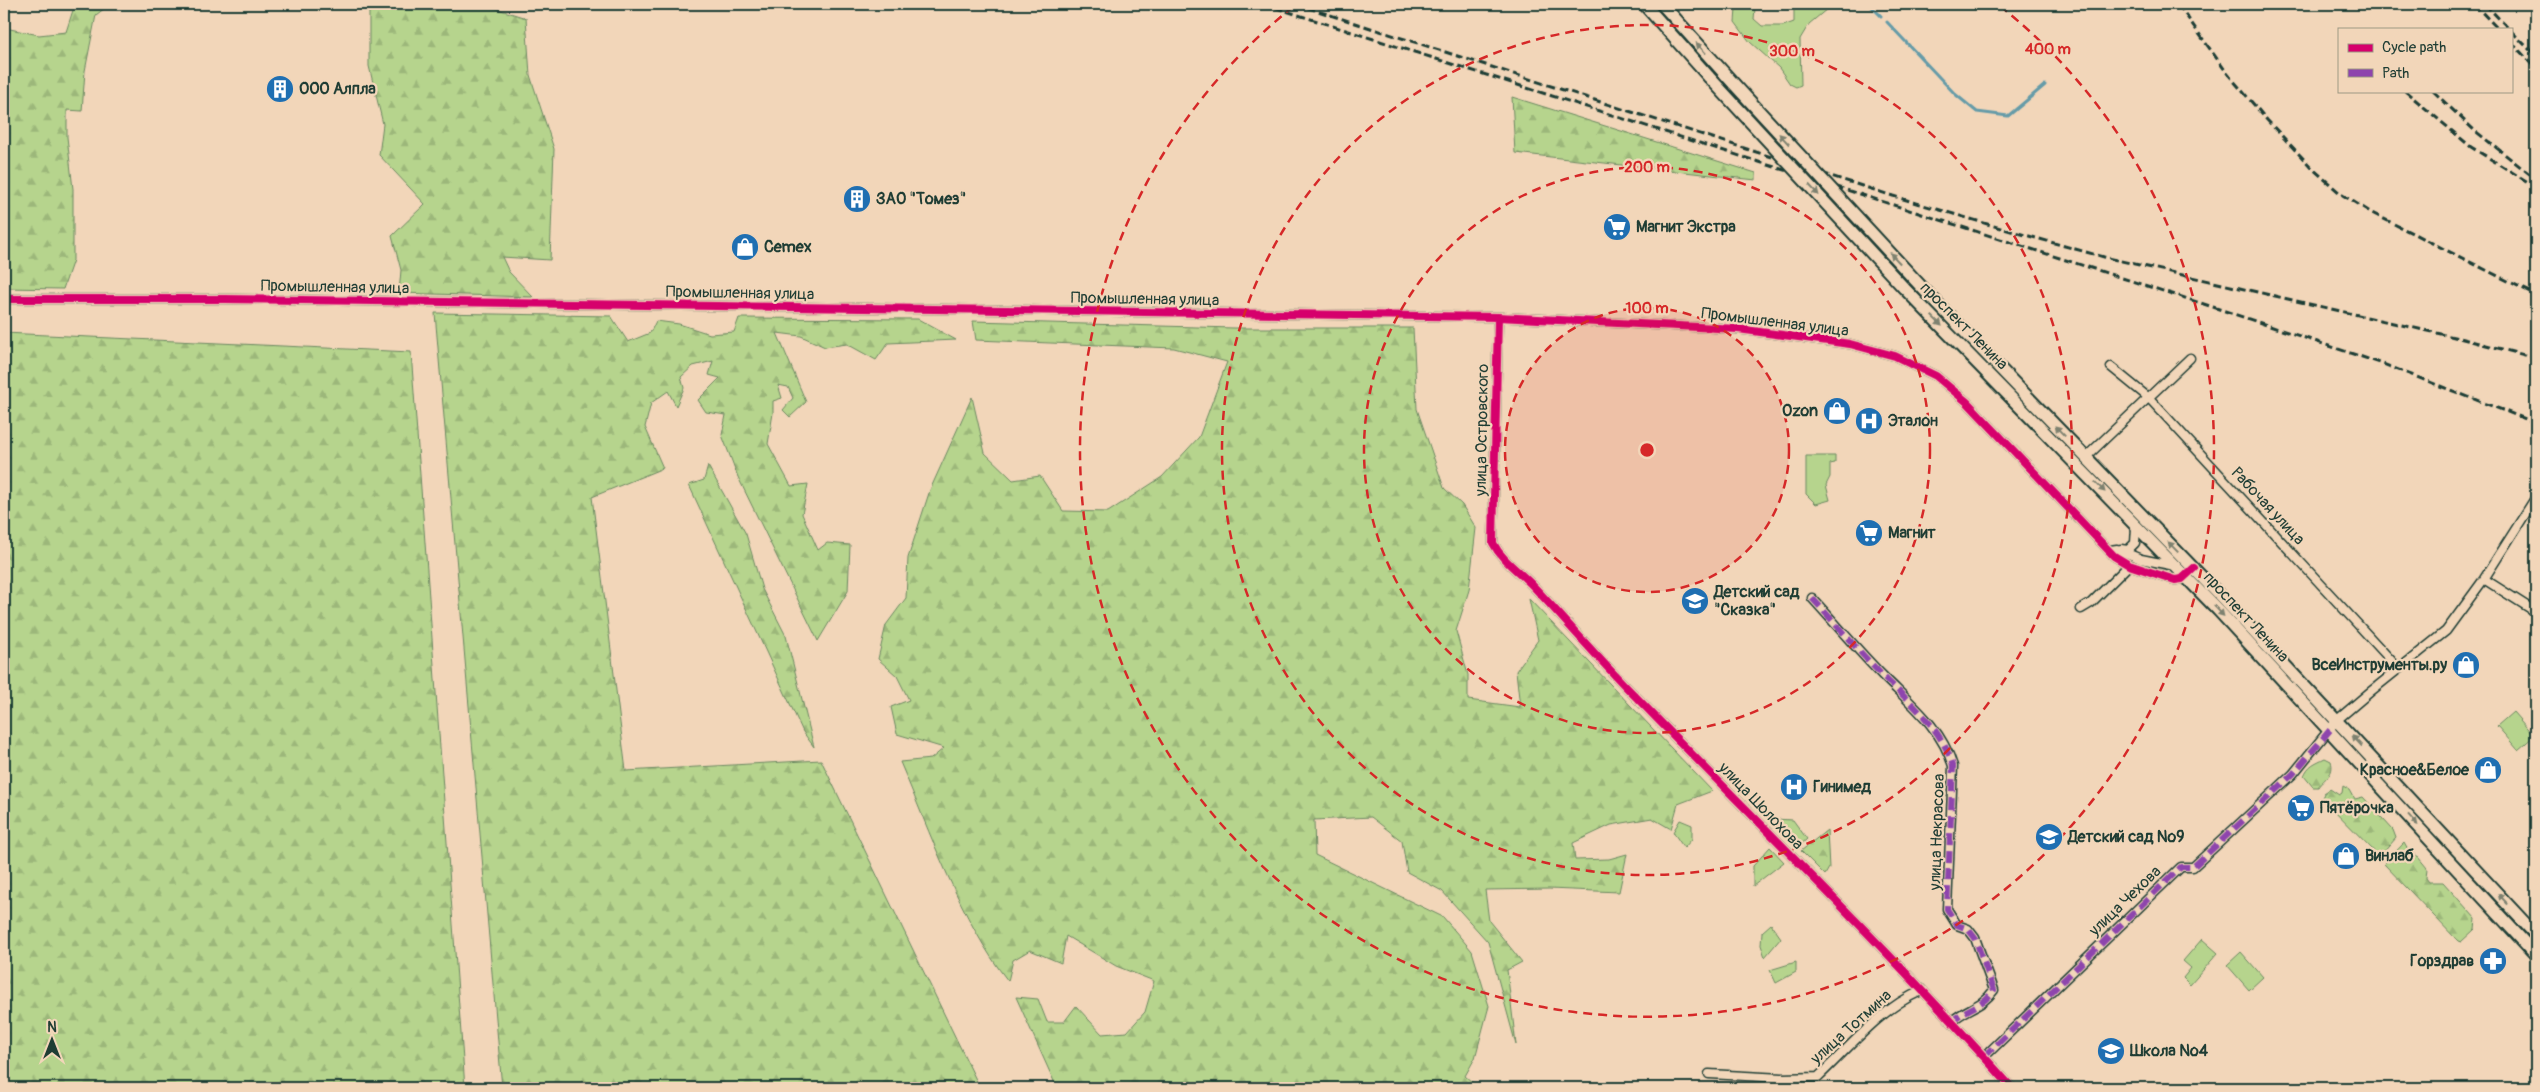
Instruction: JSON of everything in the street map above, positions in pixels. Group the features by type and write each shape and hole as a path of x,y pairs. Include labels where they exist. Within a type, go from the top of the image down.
{"main road":[{"name":"проспект Ленина","path":"1644,4 1903,287 2177,567 2189,572 2338,720 2536,935"},
{"name":"проспект Ленина","path":"1662,4 1928,294 2086,457 2330,730 2536,955"}],"street":[{"name":"Промышленная улица","path":"4,298 225,299 1498,317 1738,329 1850,344 1895,356 1936,376 1968,402 2113,549 2141,559 2177,567"},
{"name":"улица Островского","path":"1493,543 1498,317"},
{"path":"2086,457 2190,358"},
{"name":"Рабочая улица","path":"2111,367 2149,398 2399,669"},
{"name":"улица Чехова","path":"1984,1057 2181,867 2193,867 2269,797 2293,774 2338,720 2446,631 2484,579 2536,497"},
{"path":"2113,549 2128,550 2135,543 2136,525"},
{"name":"улица Шолохова","path":"1493,543 1497,552 1533,586 1608,668 1952,1021 2012,1088"},
{"name":"Промышленная улица","path":"2113,549 2114,556 2129,565 2175,580 2189,572"},
{"path":"2081,609 2091,604 2129,565"},
{"path":"2484,579 2536,612"},
{"name":"улица Некрасова","path":"1812,598 1937,730 1948,749 1953,774 1947,909 1957,925 1968,930 1975,938 1994,990 1985,1002 1961,1013 1952,1021"},
{"name":"улица Тотмина","path":"1709,1074 1782,1078 1818,1077 1861,1035 1903,999 1921,991"}],"green space":[{"path":"75,4 110,4 96,15 85,71 82,111 67,110 67,137 73,189 73,260 63,289 4,288 4,167 8,166 4,151 4,30 10,29 39,35 66,32"},
{"path":"369,4 488,4 488,6 526,18 530,75 554,149 550,260 502,257 509,272 533,297 399,293 401,270 392,236 425,204 379,155 383,124 369,66"},
{"path":"1744,4 1751,4 1755,8 1754,19 1762,26 1783,26 1794,22 1794,9 1788,4 1833,4 1809,24 1800,39 1801,85 1796,87 1790,84 1779,68 1750,42 1735,22 1736,9"},
{"path":"1512,97 1756,173 1756,180 1515,153"},
{"path":"435,313 611,316 628,342 650,333 656,321 679,324 710,334 734,332 739,318 918,319 956,340 888,343 876,360 847,344 825,347 801,336 777,333 806,402 790,417 783,410 793,398 788,387 778,385 782,398 773,401 768,444 791,486 808,484 802,514 818,550 827,543 850,545 848,591 818,641 738,477 722,435 726,415 706,412 698,400 720,378 709,375 713,361 693,366 681,377 684,388 676,406 668,391 651,403 645,427 663,468 592,497 626,771 821,760 980,1088 502,1088"},
{"path":"973,321 1234,328 1413,328 1417,409 1444,488 1462,505 1476,528 1469,590 1456,631 1468,675 1468,700 1520,707 1516,671 1538,640 1529,599 1712,791 1678,804 1671,829 1652,818 1611,825 1573,843 1575,860 1609,859 1627,854 1619,892 1549,889 1485,890 1489,921 1522,962 1507,970 1516,1045 1488,942 1442,891 1407,872 1402,841 1371,817 1314,820 1315,855 1443,917 1472,951 1489,1006 1475,1058 1465,1076 1479,1088 1057,1088 1016,997 1038,999 1047,1022 1064,1022 1076,1006 1102,1034 1127,1032 1145,1012 1154,981 1116,966 1066,936 1061,963 1030,950 1013,960 1008,981 991,957 961,904 900,762 931,759 944,748 897,734 891,707 909,700 897,676 878,659 886,625 906,598 908,558 930,490 972,397 985,453 1013,480 1040,476 1063,511 1108,512 1162,477 1199,437 1227,362 1174,348 976,340"},
{"path":"4,333 411,352 465,1088 4,1088"},
{"path":"1806,456 1835,456 1835,463 1830,464 1830,477 1826,485 1830,500 1816,504 1806,494"},
{"path":"708,466 746,534 762,589 786,636 814,747 803,732 689,485 704,480"},
{"path":"2513,712 2534,736 2518,750 2497,726"},
{"path":"2325,758 2331,761 2332,770 2318,787 2313,787 2304,776 2310,767"},
{"path":"2343,786 2350,790 2355,799 2363,797 2393,830 2396,838 2382,854 2378,855 2322,798 2324,793 2330,789 2339,795 2342,793"},
{"path":"1774,819 1793,820 1807,839 1798,847 1772,823"},
{"path":"1680,820 1692,825 1692,839 1684,848 1673,832"},
{"path":"1827,830 1829,868 1825,875 1801,851"},
{"path":"2404,843 2409,852 2418,857 2427,868 2426,878 2429,882 2443,882 2476,919 2475,929 2461,942 2384,864"},
{"path":"1770,847 1784,862 1753,886 1753,866"},
{"path":"1771,924 1781,938 1765,957 1761,945 1762,932"},
{"path":"2202,939 2218,953 2190,985 2183,978 2191,968 2183,961"},
{"path":"2241,952 2263,977 2249,990 2227,965"},
{"path":"1796,962 1796,972 1776,983 1770,970"}],"waterway":[{"path":"1869,4 1881,16"},
{"path":"1887,22 1955,94 1977,112 2008,116 2045,85"}],"railway":[{"path":"1264,4 2213,307 2383,364 2536,423"},
{"path":"1296,4 1893,196 2011,231 2104,257 2463,339 2536,358"},
{"path":"2178,4 2227,73 2267,120 2312,168 2341,194 2372,213 2536,295"},
{"path":"2474,4 2497,28"},
{"path":"2485,4 2508,28"},
{"path":"2529,4 2536,11"},
{"path":"2512,32 2536,56"},
{"path":"2512,43 2536,68"},
{"path":"2406,92 2471,147 2536,187"},
{"path":"2434,92 2474,130 2536,179"}],"marked path":[{"path":"1812,598 1924,717 1941,740 1953,766 1947,909 1957,925 1968,929 1975,938 1994,990 1979,1004 1952,1021"},
{"path":"1984,1057 2181,867 2193,867 2293,774 2330,730"}],"cycle path":[{"path":"4,299 225,299 1498,317 1738,329 1850,344 1895,356 1936,376 1967,402 2114,556 2129,565 2175,580 2182,579 2194,568"},
{"path":"1498,317 1493,543 1506,561 1534,587 1624,684 1874,939 2012,1088"}],"place":[{"name":"ООО Алпла","path":"280,89"},
{"name":"ЗАО \"Томез\"","path":"857,199"},
{"name":"Магнит Экстра","path":"1617,227"},
{"name":"Cemex","path":"745,247"},
{"name":"Ozon","path":"1837,411"},
{"name":"Эталон","path":"1869,421"},
{"name":"Магнит","path":"1869,533"},
{"name":"Детский сад \"Сказка\"","path":"1695,601"},
{"name":"ВсеИнструменты.ру","path":"2466,665"},
{"name":"Красное&Белое","path":"2488,770"},
{"name":"Гинимед","path":"1794,787"},
{"name":"Пятёрочка","path":"2301,808"},
{"name":"Детский сад №9","path":"2049,837"},
{"name":"Винлаб","path":"2346,856"},
{"name":"Горздрав","path":"2493,961"},
{"name":"Школа №4","path":"2111,1051"}]}
